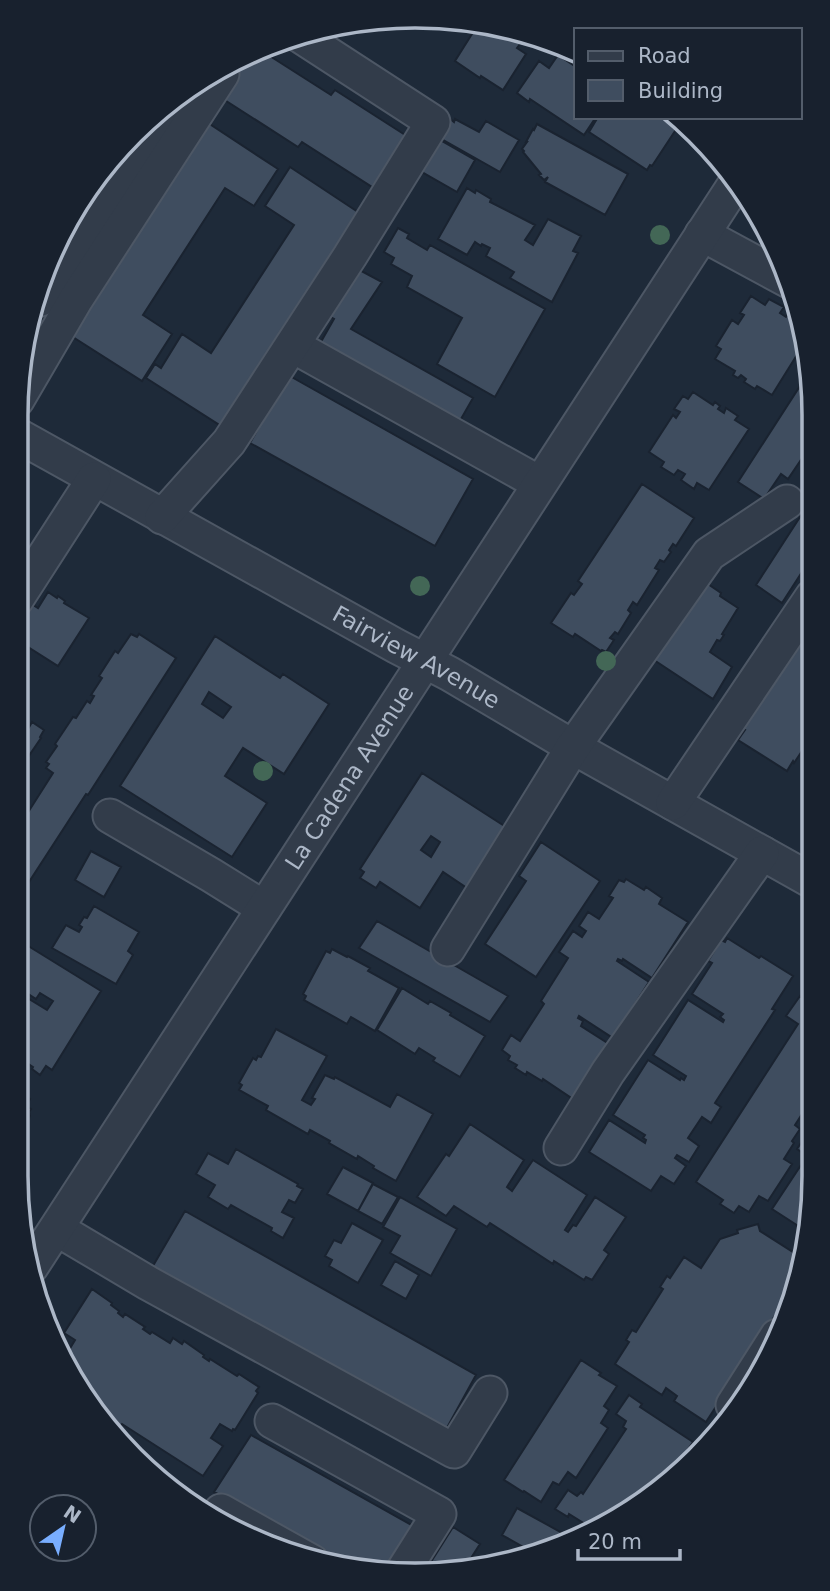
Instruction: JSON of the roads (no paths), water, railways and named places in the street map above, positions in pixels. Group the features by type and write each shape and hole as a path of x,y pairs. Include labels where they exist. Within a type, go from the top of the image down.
{"street":[{"path":"162,517 229,442 433,122 311,42"},
{"path":"30,378 83,288 217,83"},
{"path":"51,284 152,131"},
{"name":"La Cadena Avenue","path":"39,1247 264,908 730,191"},
{"path":"702,234 775,274"},
{"path":"306,353 539,483"},
{"name":"Fairview Avenue","path":"28,442 425,660 573,747 802,875"},
{"path":"28,581 94,479"},
{"path":"448,949 573,747 709,554 787,502"},
{"path":"673,803 802,610"},
{"path":"110,816 264,908"},
{"path":"561,1148 608,1072 762,853"},
{"path":"39,1247 148,1283 454,1451 490,1393"},
{"path":"272,1421 439,1514 408,1563"}]}
